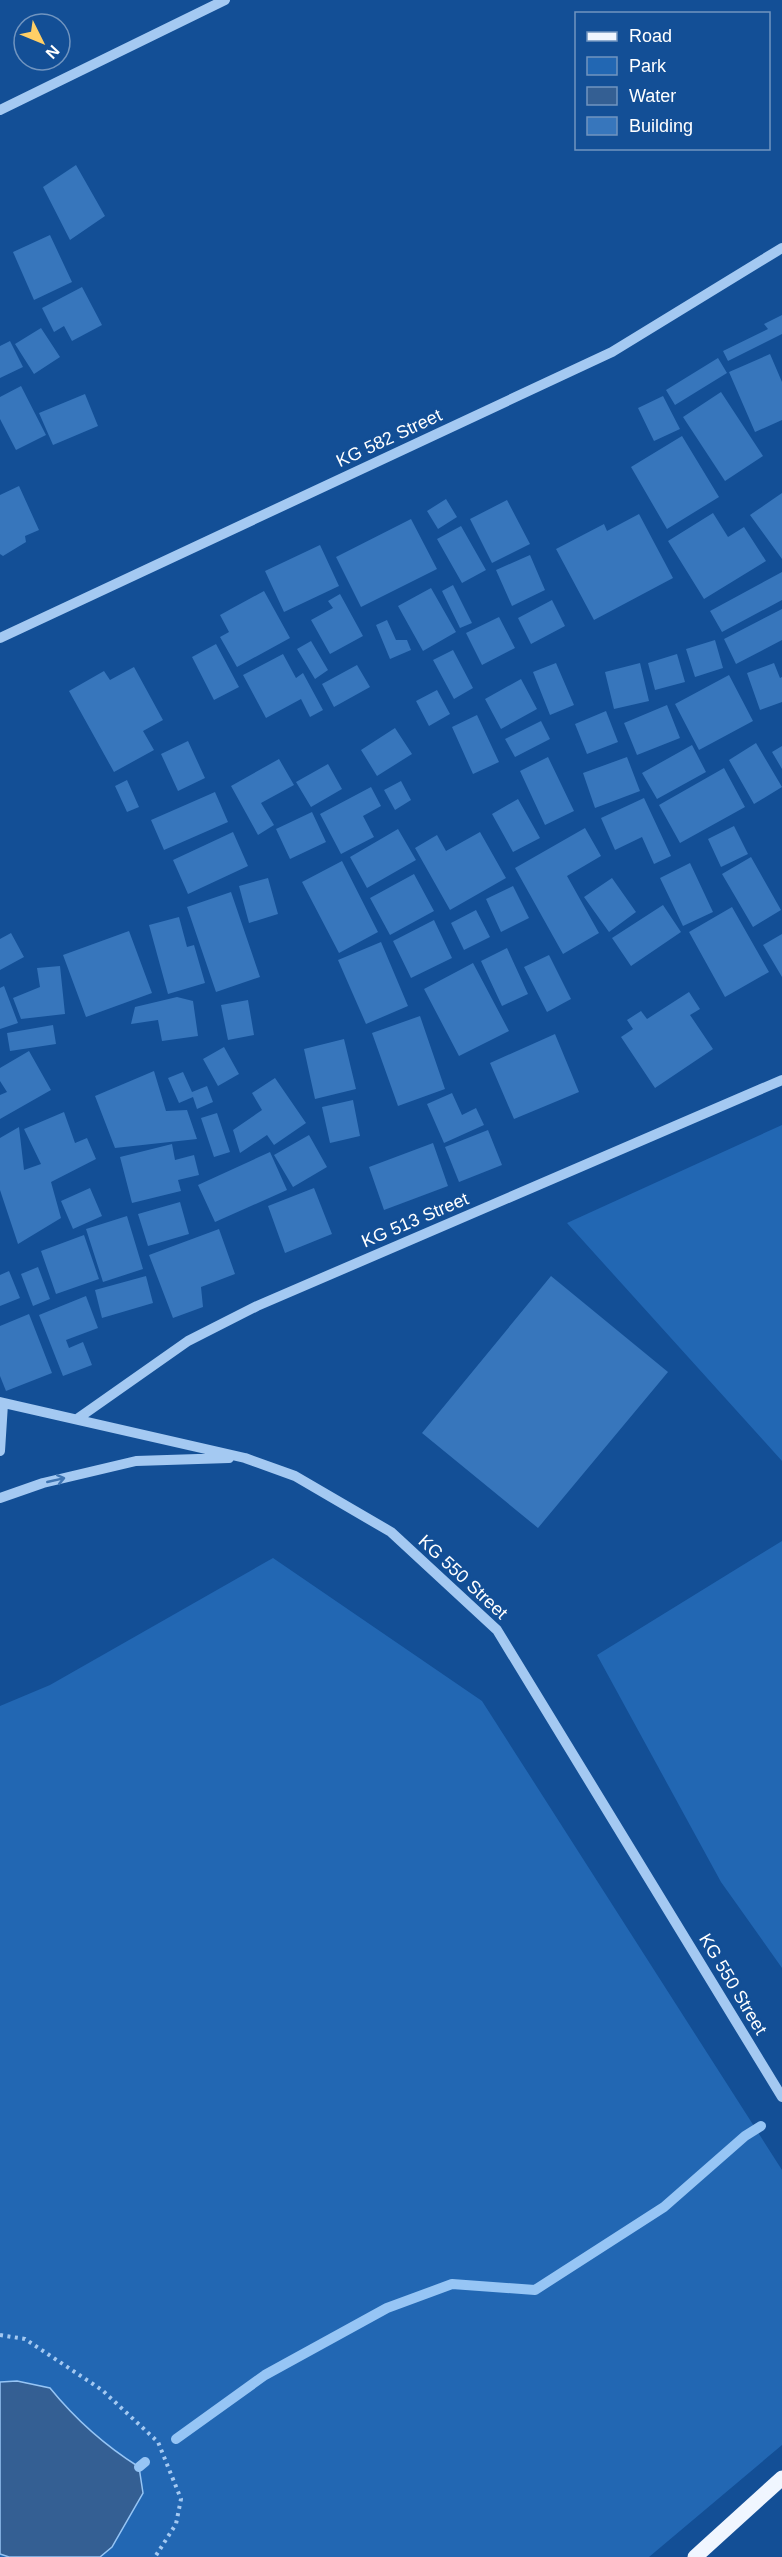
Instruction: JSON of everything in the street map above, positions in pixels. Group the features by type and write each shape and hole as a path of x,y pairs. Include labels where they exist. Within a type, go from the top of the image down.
{"main road":[{"path":"695,2557 782,2478"}],"street":[{"path":"0,110 225,0"},
{"name":"KG 582 Street","path":"0,638 612,352 782,248"},
{"name":"KG 513 Street","path":"77,1419 188,1341 257,1306 782,1080"},
{"path":"0,1451 1,1404"},
{"name":"KG 550 Street","path":"1,1404 245,1458 295,1476 391,1532 497,1630 782,2097"},
{"path":"0,1498 43,1483 136,1461 245,1458"}],"path":[{"path":"0,2335 25,2338 83,2377 102,2390 158,2442 181,2499 176,2524 155,2557"}],"green space":[{"path":"782,1125 782,1461 567,1223"},
{"path":"782,1541 782,1968 721,1882 597,1655"},
{"path":"273,1558 482,1701 782,2170 782,2445 649,2557 0,2557 0,1706 50,1685"}],"water":[{"path":"17,2381 50,2388 91,2431 139,2467 143,2493 112,2547 100,2557 9,2557 0,2554 0,2382"}],"building":[{"path":"76,165 105,216 70,240 43,187"},
{"path":"50,235 72,282 34,300 13,252"},
{"path":"82,287 102,325 72,341 64,326 54,332 42,308"},
{"path":"782,315 782,334 728,361 723,351 768,329 764,324"},
{"path":"41,328 60,357 34,374 15,344"},
{"path":"10,341 23,367 0,378 0,346"},
{"path":"770,354 782,382 782,420 755,432 729,372"},
{"path":"718,358 727,373 675,405 666,390"},
{"path":"21,386 46,435 16,450 0,419 0,397"},
{"path":"721,392 763,456 725,481 683,417"},
{"path":"85,394 98,426 53,445 39,413"},
{"path":"663,396 680,429 654,441 638,408"},
{"path":"682,436 719,497 667,529 631,467"},
{"path":"19,486 39,530 25,536 26,542 3,556 0,554 0,495"},
{"path":"782,493 782,559 750,515"},
{"path":"446,499 457,517 438,529 427,511"},
{"path":"507,500 530,544 492,563 470,519"},
{"path":"713,513 728,537 744,527 766,561 704,599 668,541"},
{"path":"639,514 673,578 594,620 556,549 604,524 607,531"},
{"path":"411,519 437,569 361,607 336,557"},
{"path":"461,526 486,570 462,583 437,539"},
{"path":"320,545 339,586 284,612 265,571"},
{"path":"530,555 545,590 512,606 496,570"},
{"path":"782,572 782,600 722,632 710,611"},
{"path":"453,585 472,623 460,628 442,591"},
{"path":"431,588 456,632 423,651 398,606"},
{"path":"264,591 290,638 237,667 220,637 229,632 220,615"},
{"path":"340,594 363,636 330,654 311,620 333,608 328,601"},
{"path":"552,600 565,626 531,644 518,618"},
{"path":"782,609 782,640 736,664 724,639"},
{"path":"499,617 515,648 482,665 466,633"},
{"path":"387,620 396,640 407,640 411,650 390,659 376,625"},
{"path":"715,640 723,668 695,677 686,649"},
{"path":"311,641 328,670 315,679 297,649"},
{"path":"216,644 239,687 214,700 192,657"},
{"path":"453,650 473,688 454,699 433,660"},
{"path":"283,654 296,678 303,673 323,710 310,717 301,699 266,718 243,675"},
{"path":"677,654 685,682 655,690 648,663"},
{"path":"556,663 574,705 550,715 533,672"},
{"path":"640,663 649,701 614,709 605,672"},
{"path":"774,663 780,678 782,677 782,702 760,710 747,673"},
{"path":"357,665 370,687 334,707 322,684"},
{"path":"134,667 163,720 143,731 154,750 114,772 69,691 104,671 110,680"},
{"path":"729,675 753,721 699,750 675,704"},
{"path":"521,679 537,709 501,729 485,699"},
{"path":"437,690 450,714 429,726 416,701"},
{"path":"667,705 680,738 637,755 624,723"},
{"path":"606,711 618,742 587,754 575,724"},
{"path":"477,715 499,762 473,774 452,727"},
{"path":"541,721 550,739 515,757 505,739"},
{"path":"395,728 412,754 377,776 361,750"},
{"path":"188,741 205,778 178,791 161,754"},
{"path":"756,743 782,787 754,804 729,760"},
{"path":"692,745 706,772 657,799 642,773"},
{"path":"782,746 782,769 772,752"},
{"path":"548,757 574,811 545,825 520,771"},
{"path":"627,757 640,791 595,808 583,773"},
{"path":"279,759 294,785 261,803 274,825 258,835 231,786"},
{"path":"328,764 342,789 311,807 296,782"},
{"path":"724,768 745,807 680,843 659,805"},
{"path":"127,780 139,807 127,812 115,786"},
{"path":"401,781 411,800 395,810 384,790"},
{"path":"371,787 381,806 363,816 374,837 341,854 320,814"},
{"path":"215,792 228,822 164,850 151,820"},
{"path":"644,798 671,856 654,864 642,837 615,850 601,818"},
{"path":"518,799 540,838 513,852 492,814"},
{"path":"312,812 326,842 290,859 276,829"},
{"path":"734,826 748,854 721,867 708,839"},
{"path":"585,828 601,856 567,876 599,933 563,954 515,868"},
{"path":"398,829 416,860 367,888 350,857"},
{"path":"233,832 248,866 188,894 173,860"},
{"path":"480,832 506,878 450,910 415,848 437,835 446,851"},
{"path":"751,857 781,910 753,927 722,874"},
{"path":"342,861 378,932 339,953 302,882"},
{"path":"690,863 713,912 683,926 660,878"},
{"path":"414,874 434,911 390,935 370,898"},
{"path":"268,878 278,914 249,923 239,886"},
{"path":"612,878 636,912 609,932 584,897"},
{"path":"513,886 529,918 501,932 486,899"},
{"path":"231,892 260,977 216,992 187,907"},
{"path":"663,905 681,932 631,966 612,938"},
{"path":"732,907 769,972 725,997 689,932"},
{"path":"476,910 490,937 464,950 451,923"},
{"path":"179,917 187,947 194,945 205,983 168,994 149,925"},
{"path":"434,920 452,958 411,978 393,941"},
{"path":"129,931 152,993 86,1017 63,955"},
{"path":"11,933 24,957 0,970 0,939"},
{"path":"782,934 782,977 763,945"},
{"path":"381,942 408,1006 366,1024 338,960"},
{"path":"507,948 528,994 502,1006 481,961"},
{"path":"549,955 571,999 547,1012 524,967"},
{"path":"473,963 509,1031 459,1056 424,989"},
{"path":"60,966 65,1014 21,1019 13,998 40,987 37,968"},
{"path":"4,986 18,1023 0,1029 0,988"},
{"path":"689,992 700,1009 690,1015 713,1049 655,1088 621,1037 633,1029 627,1020 641,1011 647,1019"},
{"path":"177,997 193,1001 198,1036 162,1041 158,1020 131,1024 135,1007"},
{"path":"248,1000 254,1035 228,1040 221,1005"},
{"path":"420,1016 445,1089 398,1106 372,1033"},
{"path":"53,1025 56,1044 10,1051 7,1033"},
{"path":"555,1034 579,1092 514,1119 490,1063"},
{"path":"344,1039 356,1089 315,1099 304,1049"},
{"path":"224,1047 239,1074 218,1086 203,1059"},
{"path":"29,1051 51,1090 0,1119 0,1095 7,1092 0,1081 0,1068"},
{"path":"154,1071 166,1111 187,1110 197,1139 115,1148 95,1096"},
{"path":"183,1072 192,1092 207,1086 213,1102 197,1109 193,1097 179,1103 168,1078"},
{"path":"275,1078 306,1123 274,1145 267,1135 240,1153 233,1130 262,1110 252,1093"},
{"path":"452,1093 462,1115 476,1108 484,1125 444,1143 427,1104"},
{"path":"353,1100 360,1136 330,1143 322,1107"},
{"path":"64,1112 75,1143 87,1138 96,1159 51,1182 61,1218 18,1244 0,1190 0,1138 19,1127 24,1170 41,1164 24,1129"},
{"path":"217,1113 230,1152 214,1157 201,1118"},
{"path":"488,1130 502,1165 459,1182 445,1147"},
{"path":"309,1135 327,1167 293,1187 274,1155"},
{"path":"433,1143 448,1186 384,1210 369,1167"},
{"path":"172,1144 175,1160 194,1155 199,1175 178,1180 181,1191 132,1203 120,1157"},
{"path":"270,1152 287,1190 215,1222 198,1185"},
{"path":"90,1188 102,1216 73,1229 61,1201"},
{"path":"314,1188 332,1234 285,1253 268,1206"},
{"path":"180,1202 189,1234 148,1246 138,1214"},
{"path":"127,1216 143,1269 103,1282 86,1229"},
{"path":"219,1229 235,1274 201,1287 203,1307 173,1318 149,1255"},
{"path":"84,1235 99,1279 56,1294 41,1251"},
{"path":"38,1267 50,1299 33,1306 21,1274"},
{"path":"9,1271 20,1298 0,1306 0,1275"},
{"path":"146,1276 153,1303 102,1318 95,1290"},
{"path":"551,1276 668,1372 538,1528 422,1433"},
{"path":"86,1296 98,1328 66,1340 69,1348 83,1342 92,1365 63,1376 39,1315"},
{"path":"29,1314 52,1373 6,1391 0,1376 0,1326"}],"waterway":[{"path":"176,2439 265,2375 387,2308 452,2284 535,2290 664,2207 745,2136 761,2126"},
{"path":"139,2467 145,2462"}]}
